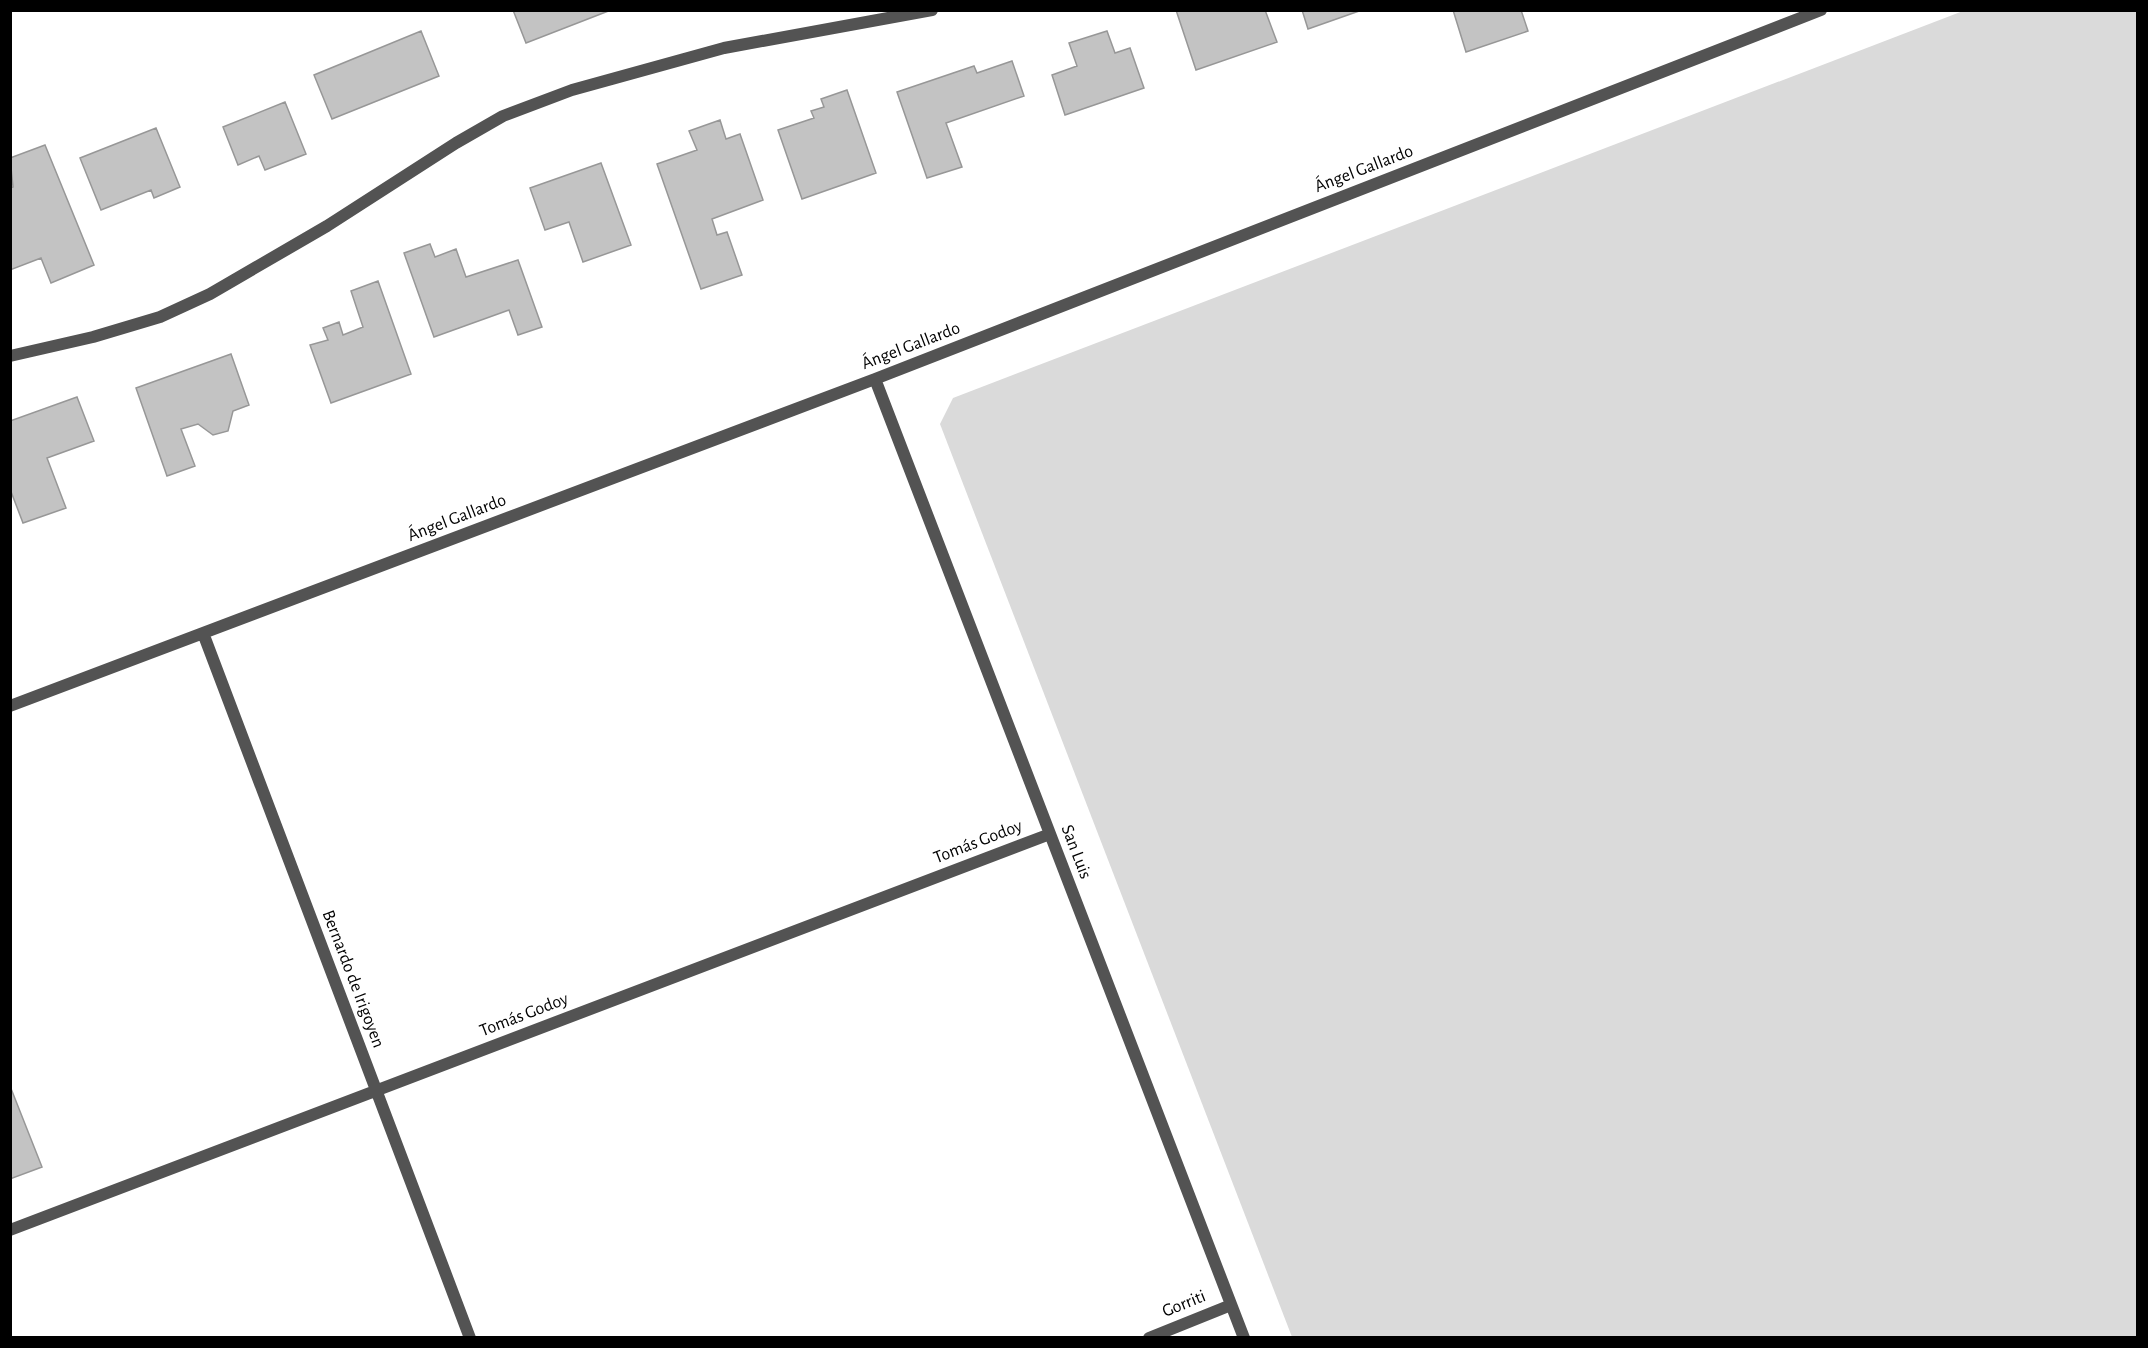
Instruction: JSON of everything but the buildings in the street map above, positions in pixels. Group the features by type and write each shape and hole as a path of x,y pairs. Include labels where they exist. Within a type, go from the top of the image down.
{"street":[{"path":"10,356 93,337 160,317 210,294 327,226 456,143 503,116 639,69 724,48 932,10"},
{"name":"Ángel Gallardo","path":"10,706 875,379 1821,10"},
{"name":"San Luis","path":"875,379 1244,1338"},
{"name":"Bernardo de Irigoyen","path":"203,633 470,1338"},
{"name":"Tomás Godoy","path":"10,1230 1050,834"},
{"name":"Gorriti","path":"1149,1338 1231,1305"}],"shaded area":[{"path":"1963,11 2137,11 2137,1337 1292,1337 940,424 953,398"}]}
